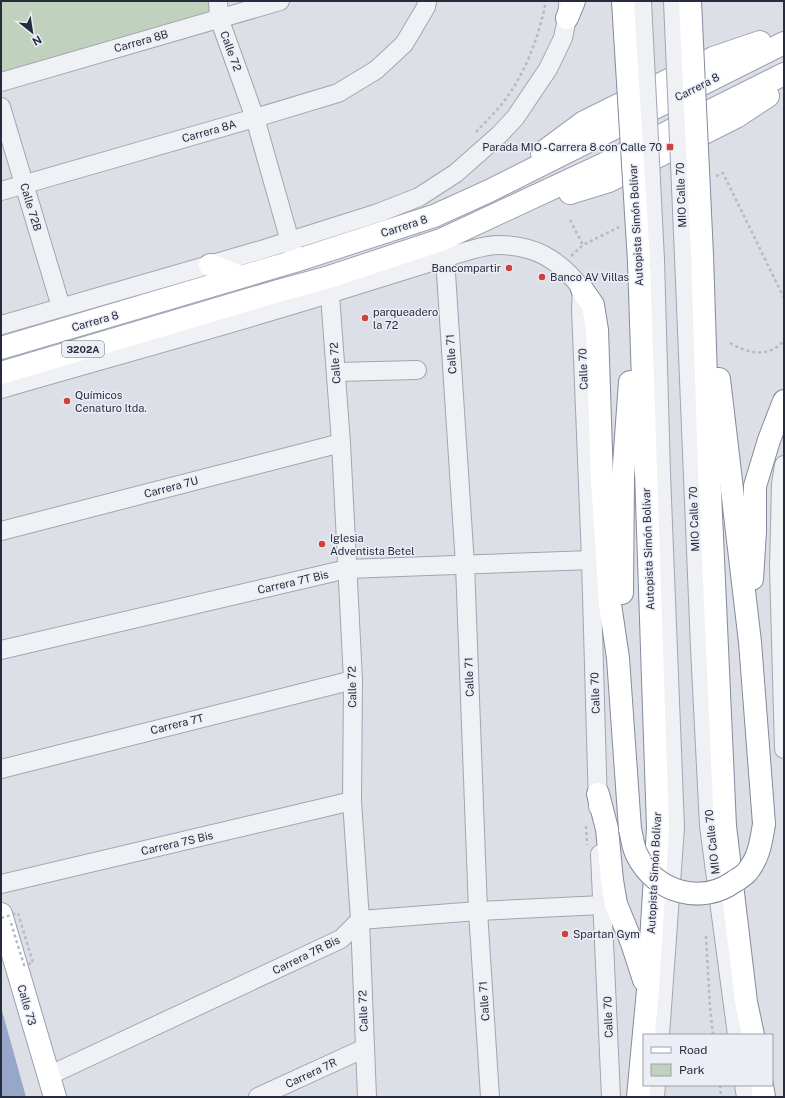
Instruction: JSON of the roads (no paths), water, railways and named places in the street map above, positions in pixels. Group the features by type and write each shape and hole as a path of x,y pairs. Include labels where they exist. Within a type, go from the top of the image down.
{"main road":[{"name":"Autopista Simón Bolívar","path":"623,1 647,261 650,600 658,828 644,1034"},
{"path":"690,1 693,256 709,478 726,826 746,1002 753,1034"},
{"path":"489,191 584,122 713,58 784,34"},
{"name":"Carrera 8","path":"1,348 240,277 293,250 434,216 489,191 784,43"},
{"path":"240,302 278,291 330,285 441,240 502,213 602,165 784,74"},
{"path":"502,213 609,181 736,117 784,86"},
{"path":"582,289 592,305 597,330 602,480 610,604 618,658 630,829 636,854 651,876 673,890 699,894 725,888 746,873 760,850 764,824 750,642 721,393 693,256"},
{"path":"618,658 622,602 623,478 647,261"},
{"path":"210,265 240,277"},
{"path":"240,302 265,313 278,291"},
{"name":"3202A","path":"1,373 240,302"},
{"path":"750,642 755,531 755,486 769,440 784,401"},
{"path":"598,794 607,830 616,904 632,943 648,990"},
{"name":"Calle 73","path":"6,917 54,1097"},
{"name":"Autopista Simón Bolívar","path":"638,1097 643,1044"},
{"path":"762,1086 764,1097"}],"street":[{"name":"Carrera 8B","path":"1,82 219,10 280,1"},
{"name":"Carrera 8A","path":"1,191 338,93 376,70 404,44 426,7 427,1"},
{"path":"642,1 647,261 661,466 675,827 660,1034"},
{"name":"MIO Calle 70","path":"673,1 693,256 699,640 708,826 737,1034"},
{"name":"Calle 72","path":"219,10 255,118 293,250"},
{"name":"Carrera 8","path":"1,325 210,265 293,250 419,197 456,173 499,135 515,118 548,69 568,15"},
{"name":"Calle 72B","path":"1,107 62,307"},
{"path":"1,389 265,313 330,285 445,258 470,250 497,245 524,247 549,257 560,264 582,289"},
{"name":"Calle 71","path":"445,258 465,565 478,911 490,1097"},
{"name":"Calle 72","path":"330,285 341,443 353,680 352,801 360,920 367,1097"},
{"name":"Calle 70","path":"582,289 581,308 591,560 601,882 611,1097"},
{"path":"336,372 417,370"},
{"name":"Carrera 7U","path":"1,531 341,443"},
{"path":"784,465 781,567 784,749"},
{"name":"Carrera 7T Bis","path":"1,650 347,570 591,560"},
{"name":"Carrera 7T","path":"1,769 353,680"},
{"name":"Carrera 7S Bis","path":"1,884 352,801"},
{"path":"360,920 478,911 603,904"},
{"name":"Carrera 7R Bis","path":"48,1076 341,939 360,920"},
{"name":"Carrera 7R","path":"258,1097 365,1048"},
{"path":"655,1097 656,1086"},
{"path":"744,1086 746,1097"}],"water":[{"path":"1,1007 26,1097 1,1097"}],"place":[{"name":"Parada MIO - Carrera 8 con Calle 70","path":"670,147"},
{"name":"Bancompartir","path":"509,268"},
{"name":"Banco AV Villas","path":"542,277"},
{"name":"parqueadero la 72","path":"365,318"},
{"name":"Químicos Cenaturo ltda.","path":"67,401"},
{"name":"Iglesia Adventista Betel","path":"322,544"},
{"name":"Spartan Gym","path":"565,934"}]}
